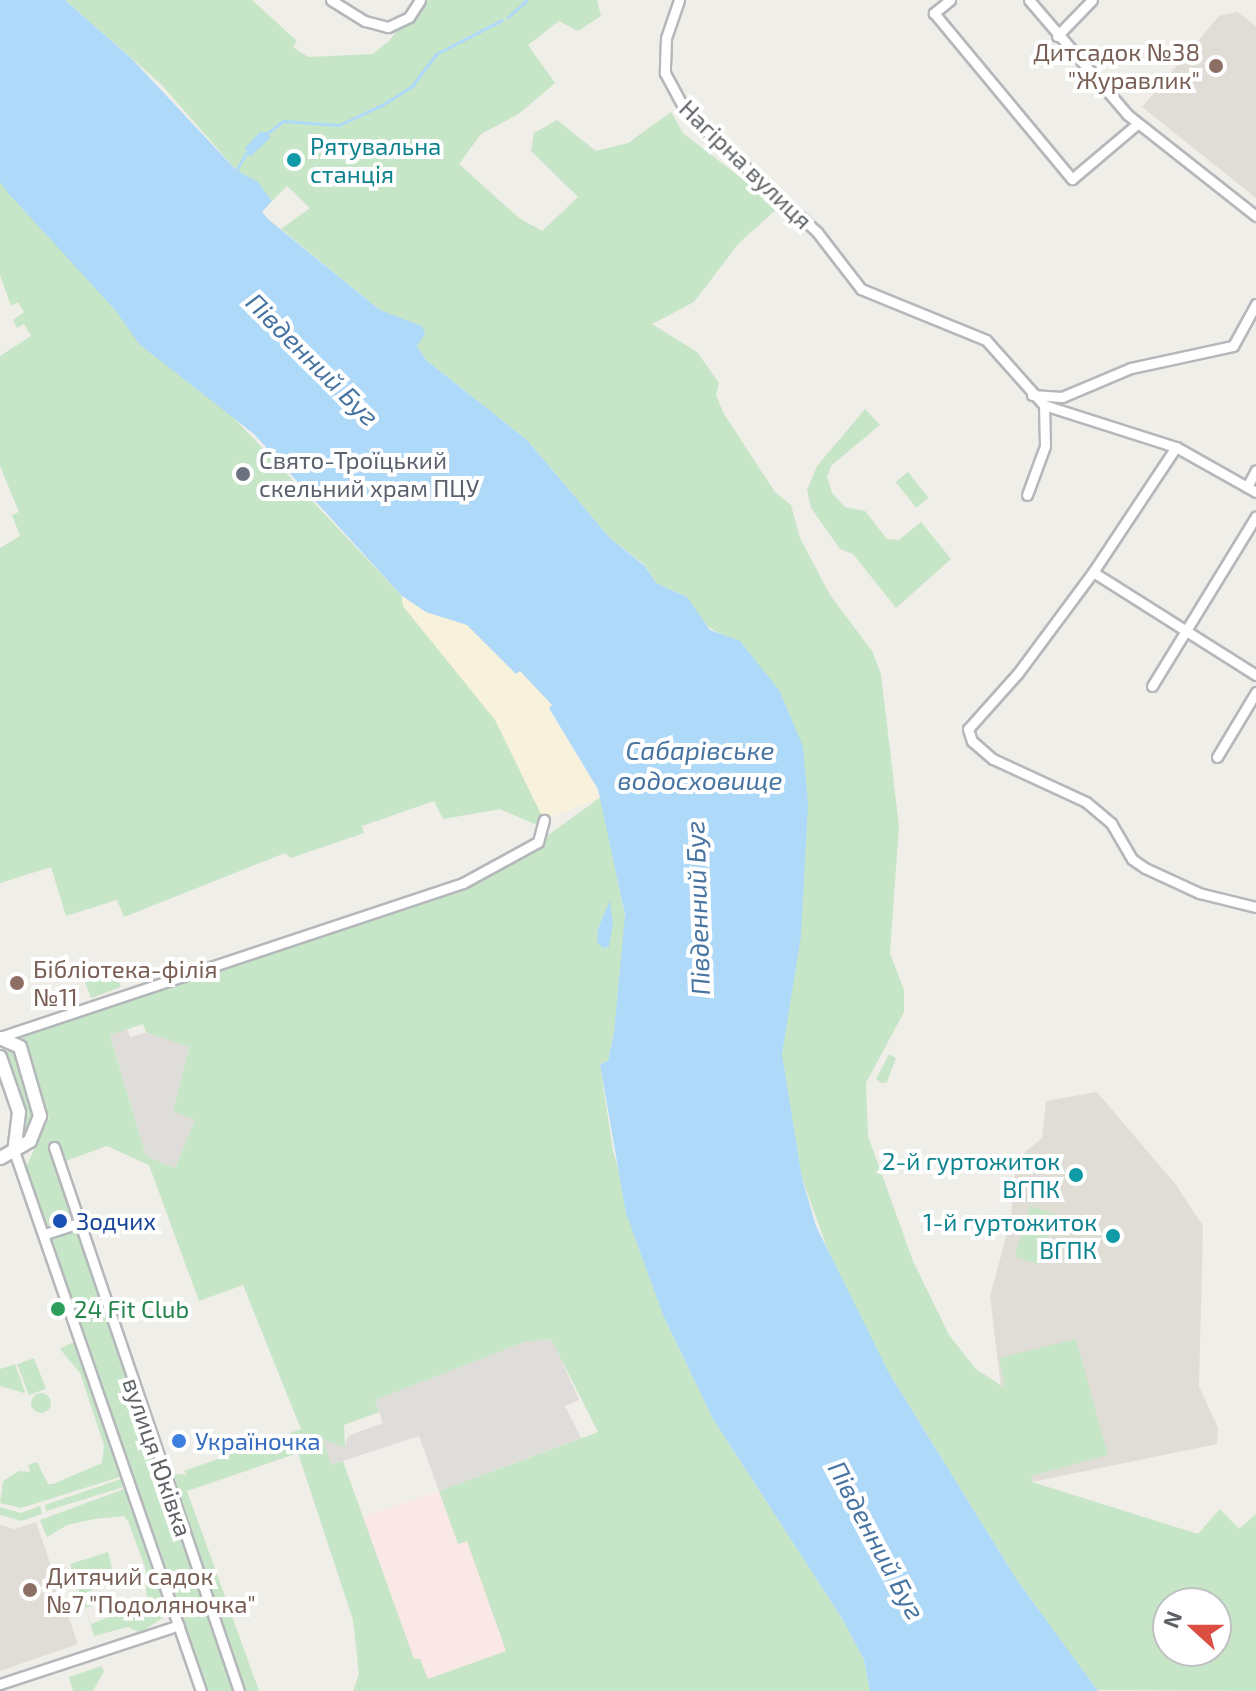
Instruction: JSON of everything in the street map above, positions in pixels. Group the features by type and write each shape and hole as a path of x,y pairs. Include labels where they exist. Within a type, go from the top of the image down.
{"main road":[{"path":"0,1037 20,1047 40,1108 35,1133 14,1151 0,1158"},
{"path":"0,1057 19,1112 14,1151"}],"street":[{"path":"331,0 365,21 388,27 409,17 420,0"},
{"name":"Нагірна вулиця","path":"679,0 666,38 665,73 687,114 806,221 861,289 986,340 1044,405"},
{"path":"950,0 934,13 1072,179 1137,124"},
{"path":"1029,0 1057,36 1137,124 1256,216"},
{"path":"1057,36 1092,0"},
{"path":"1032,395 1062,397 1131,368 1233,346 1256,304"},
{"path":"1027,495 1045,446 1044,405 1176,447 1252,489 1256,470"},
{"path":"1176,447 1093,572 1018,673 968,729 972,741 993,759 1086,802 1111,823 1132,859 1145,868 1199,893 1256,907"},
{"path":"1152,686 1184,629 1256,516"},
{"path":"1093,572 1256,675"},
{"path":"1217,757 1256,692"},
{"path":"0,1037 463,883 538,842 544,820"},
{"name":"вулиця Юківка","path":"54,1147 239,1691"},
{"path":"14,1151 201,1691"},
{"path":"45,1234 79,1223"},
{"path":"0,1684 179,1625"}],"shaded area":[{"name":"Дитсадок №38 \"Журавлик\"","path":"1237,12 1256,26 1256,198 1142,107 1219,16"},
{"path":"127,1029 130,1037 153,1031 189,1046 173,1111 195,1120 175,1168 146,1156 110,1034"},
{"path":"1097,1092 1176,1185 1203,1226 1199,1386 1218,1428 1217,1444 1032,1482 1001,1388 990,1296 1011,1219 1014,1176 1025,1152 1042,1138 1046,1101"},
{"path":"552,1339 579,1400 565,1406 581,1438 439,1491 419,1436 331,1465 322,1440 345,1446 348,1436 383,1423 375,1400 525,1342"},
{"path":"439,1491 458,1543 467,1541 507,1651 428,1679 414,1660 362,1517"},
{"name":"Дитячий садок №7 \"Подоляночка\"","path":"36,1522 78,1644 0,1671 0,1525 15,1529"}],"green space":[{"path":"65,0 252,0 297,41 293,47 308,57 373,54 389,41 420,0 597,0 601,16 578,31 559,21 528,45 555,83 520,113 481,134 459,164 519,218 542,231 578,197 531,151 534,133 557,120 596,151 628,143 671,112 683,133 779,207 739,243 694,302 652,324 697,352 719,383 716,395 724,414 775,492 791,505 800,538 830,595 872,651 881,674 899,826 890,953 904,990 904,1012 866,1083 868,1136 913,1261 949,1335 976,1369 1005,1388 999,1358 1076,1339 1108,1455 1031,1476 1032,1482 1198,1534 1220,1509 1239,1529 1256,1514 1256,1691 1097,1690 1017,1580 889,1373 839,1281 802,1178 783,1064 768,1054 725,637 704,624 687,597 656,583 645,565 610,538 527,440 426,360 417,346 425,331 380,310 281,229 310,208 287,186 272,201 258,183 236,170 161,84"},
{"path":"0,153 232,416 402,596 403,606 495,719 544,820 534,824 500,809 443,819 434,801 362,826 364,833 291,858 285,853 124,917 117,900 66,916 51,867 0,883 0,548 20,536 12,515 19,512 0,466 0,356 31,336 24,324 17,328 13,320 24,312 18,302 11,306 0,275"},
{"path":"865,409 880,425 831,466 827,477 832,493 845,507 865,511 887,539 899,540 921,522 951,559 896,608 853,554 840,549 811,508 807,490 817,466"},
{"path":"908,472 929,498 916,508 896,482"},
{"path":"601,797 626,922 614,1032 608,1061 600,1064 613,1151 663,1315 713,1419 843,1620 864,1660 870,1691 353,1691 359,1674 353,1620 298,1453 187,1491 259,1691 201,1691 23,1173 49,1118 21,1033 463,883 541,840","holes":["143,1024 146,1032 189,1047 173,1111 195,1120 175,1168 146,1156 110,1035","107,1146 149,1165 199,1301 243,1285 301,1429 184,1471 187,1475 164,1473 60,1163","551,1339 598,1432 439,1491 458,1544 467,1541 506,1651 428,1679 420,1659 414,1659 343,1461 331,1465 323,1440 345,1447 344,1425 379,1412 375,1400 525,1342"]},
{"path":"115,971 121,987 91,998 85,982"},
{"path":"14,1049 35,1113 26,1135 21,1132 3,1053"},
{"path":"889,1054 896,1058 887,1082 881,1083 876,1079"},
{"path":"1030,1206 1056,1214 1040,1265 1015,1257"},
{"path":"76,1343 123,1476 21,1508 0,1503 3,1481 19,1471 30,1472 28,1465 37,1462 48,1484 53,1484 102,1463 104,1445 80,1373 60,1349"},
{"path":"34,1358 46,1389 29,1395 17,1364"},
{"path":"15,1364 24,1393 0,1386 0,1369"},
{"path":"41,1393 48,1396 51,1403 48,1410 41,1413 34,1410 31,1403 34,1396"},
{"path":"121,1479 124,1487 46,1511 45,1505"},
{"path":"127,1488 170,1613 140,1633 128,1627 94,1636 87,1614 91,1624 147,1602 145,1567 128,1521 124,1516 94,1519 67,1525 47,1537 40,1520"},
{"path":"40,1506 42,1514 21,1521 0,1515 0,1507 21,1513"},
{"path":"108,1552 115,1581 80,1595 70,1564"},
{"path":"96,1596 99,1603 85,1608 83,1600"},
{"path":"101,1666 104,1671 93,1691 73,1691 69,1677"}],"sand":[{"path":"402,596 426,612 467,625 516,673 520,670 552,705 549,709 601,797 544,820 495,720 403,606"}],"water":[{"name":"Сабарівське водосховище","path":"0,0 65,0 132,59 236,170 258,182 272,201 262,212 269,220 380,310 422,326 425,334 417,346 426,360 527,440 610,538 645,566 656,583 687,597 710,630 740,641 779,690 803,746 808,804 801,936 782,1054 802,1178 816,1226 889,1373 1017,1580 1098,1691 870,1691 864,1660 843,1620 713,1419 663,1315 626,1213 600,1064 608,1061 614,1032 625,915 598,789 549,708 552,705 520,671 516,674 467,625 426,612 402,596 254,434 139,344 116,311 9,194 0,182"},
{"path":"260,132 268,132 270,138 250,157 245,148"},
{"path":"610,900 613,923 609,947 603,948 597,942 598,929"}],"waterway":[{"path":"508,17 527,0"},
{"path":"266,134 283,121 339,125 382,105 412,86 436,54 502,20"},
{"path":"234,174 246,153"}],"place":[{"name":"Дитсадок №38 \"Журавлик\"","path":"1216,66"},
{"name":"Рятувальна станція","path":"294,160"},
{"name":"Свято-Троїцький скельний храм ПЦУ","path":"243,474"},
{"name":"Бібліотека-філія №11","path":"17,983"},
{"name":"2-й гуртожиток ВГПК","path":"1076,1175"},
{"name":"Зодчих","path":"60,1221"},
{"name":"1-й гуртожиток ВГПК","path":"1113,1236"},
{"name":"24 Fit Club","path":"58,1309"},
{"name":"Україночка","path":"179,1441"},
{"name":"Дитячий садок №7 \"Подоляночка\"","path":"30,1590"}],"water label":[{"name":"Південний Буг","path":"313,359"},
{"name":"Південний Буг","path":"697,908"},
{"name":"Південний Буг","path":"877,1540"}]}
